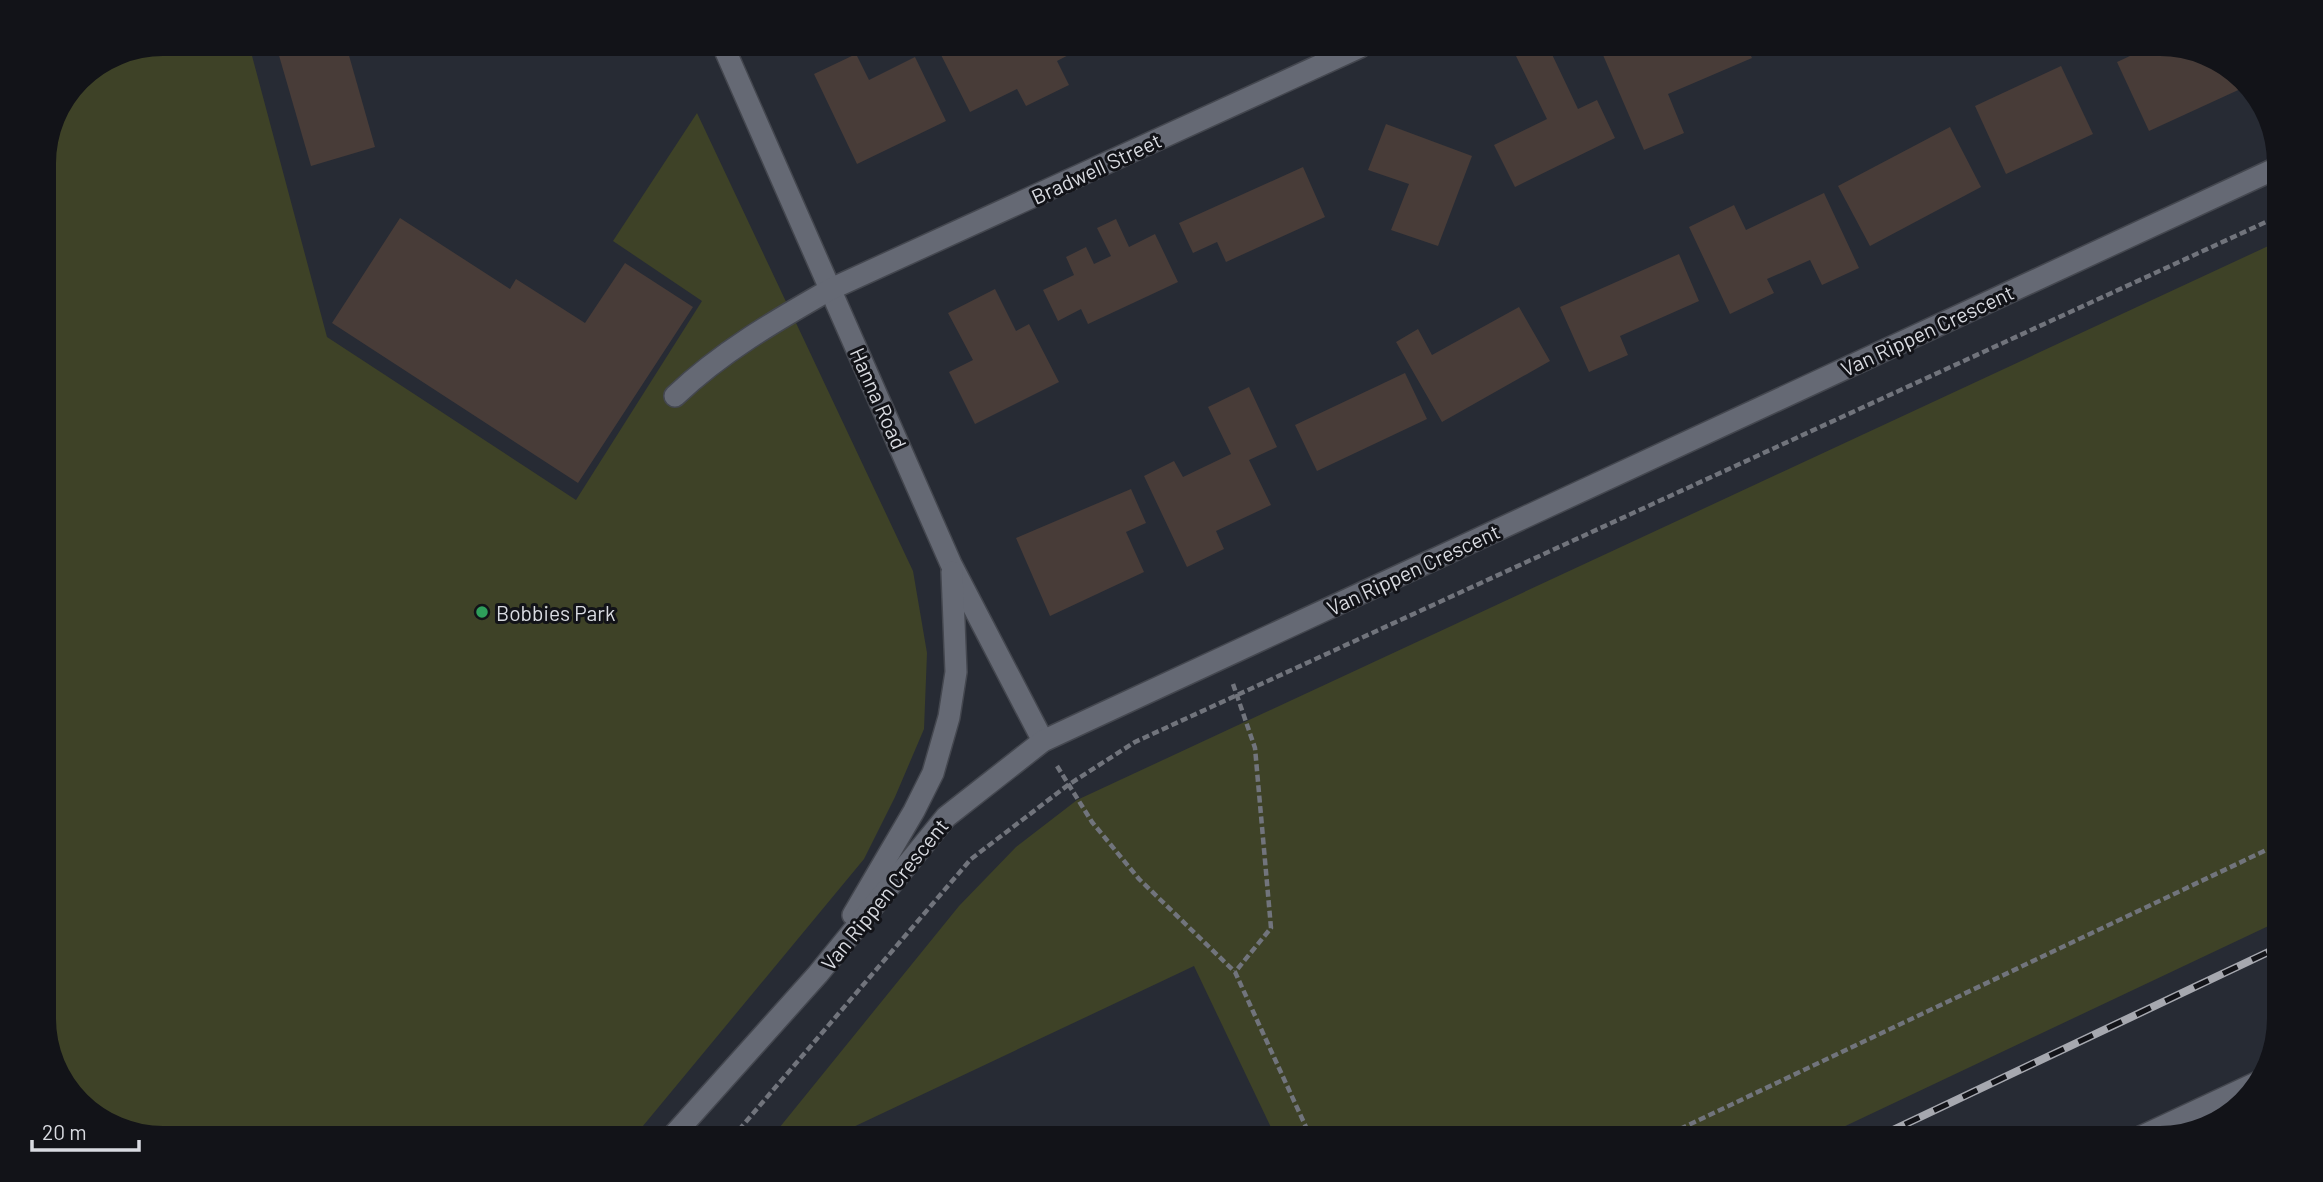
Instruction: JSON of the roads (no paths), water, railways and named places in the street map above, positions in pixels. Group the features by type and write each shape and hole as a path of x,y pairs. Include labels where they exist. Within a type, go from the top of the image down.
{"street":[{"name":"Hanna Road","path":"728,56 951,564 1043,741"},
{"name":"Bradwell Street","path":"675,396 701,371 760,330 831,289 1340,56"},
{"name":"Van Rippen Crescent","path":"682,1126 818,974 946,817 1043,741 2267,173"},
{"path":"818,974 914,811 933,773 949,717 956,672 951,564"},
{"path":"2163,1126 2239,1091"}],"railway":[{"path":"1901,1126 2267,953"}],"place":[{"name":"Bobbies Park","path":"482,612"}]}
